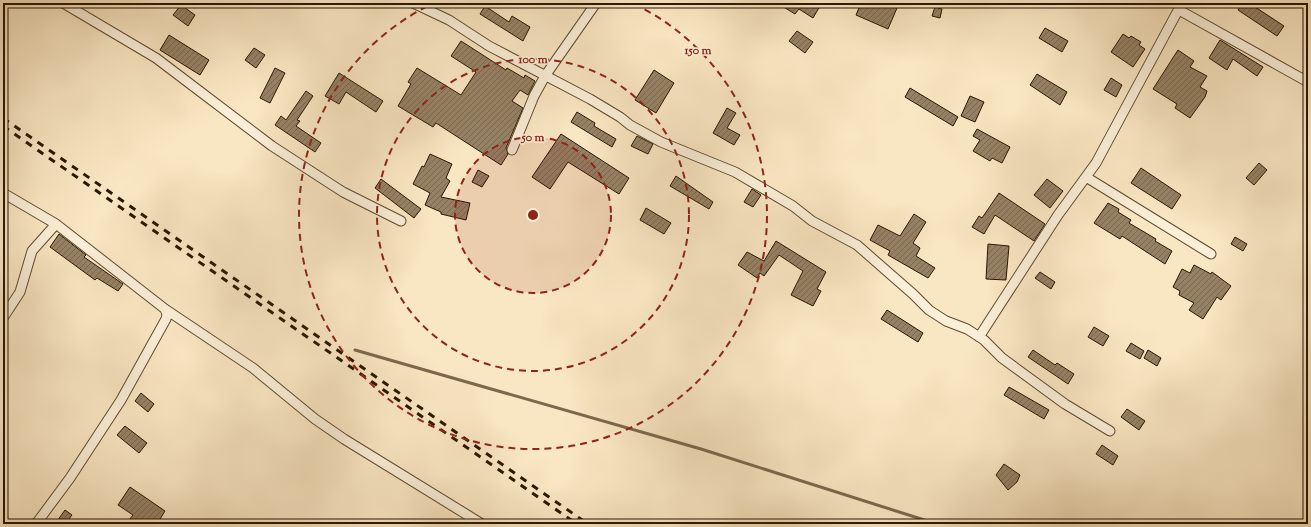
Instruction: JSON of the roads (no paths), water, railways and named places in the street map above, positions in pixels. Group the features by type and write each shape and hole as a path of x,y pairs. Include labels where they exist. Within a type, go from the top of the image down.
{"street":[{"path":"63,3 156,58 272,146 344,192 401,221"},
{"path":"413,3 449,20 489,46 590,99 620,117 630,125 661,142 734,172 751,181 793,206 812,221 857,245 929,310 946,321 967,329 1002,358 1065,404 1110,431"},
{"path":"512,150 534,96 545,76 596,3"},
{"path":"978,337 1058,215 1086,177 1181,6 1308,82"},
{"path":"1086,177 1211,254"},
{"path":"3,193 56,224 165,309 253,368 314,419 482,524"},
{"path":"3,318 20,292 32,251 56,224"},
{"path":"36,524 70,478 121,400 166,319 167,314 165,309"}],"waterway":[{"path":"355,350 701,449 937,524"}],"railway":[{"path":"3,118 588,524"},
{"path":"3,126 577,524"}]}
